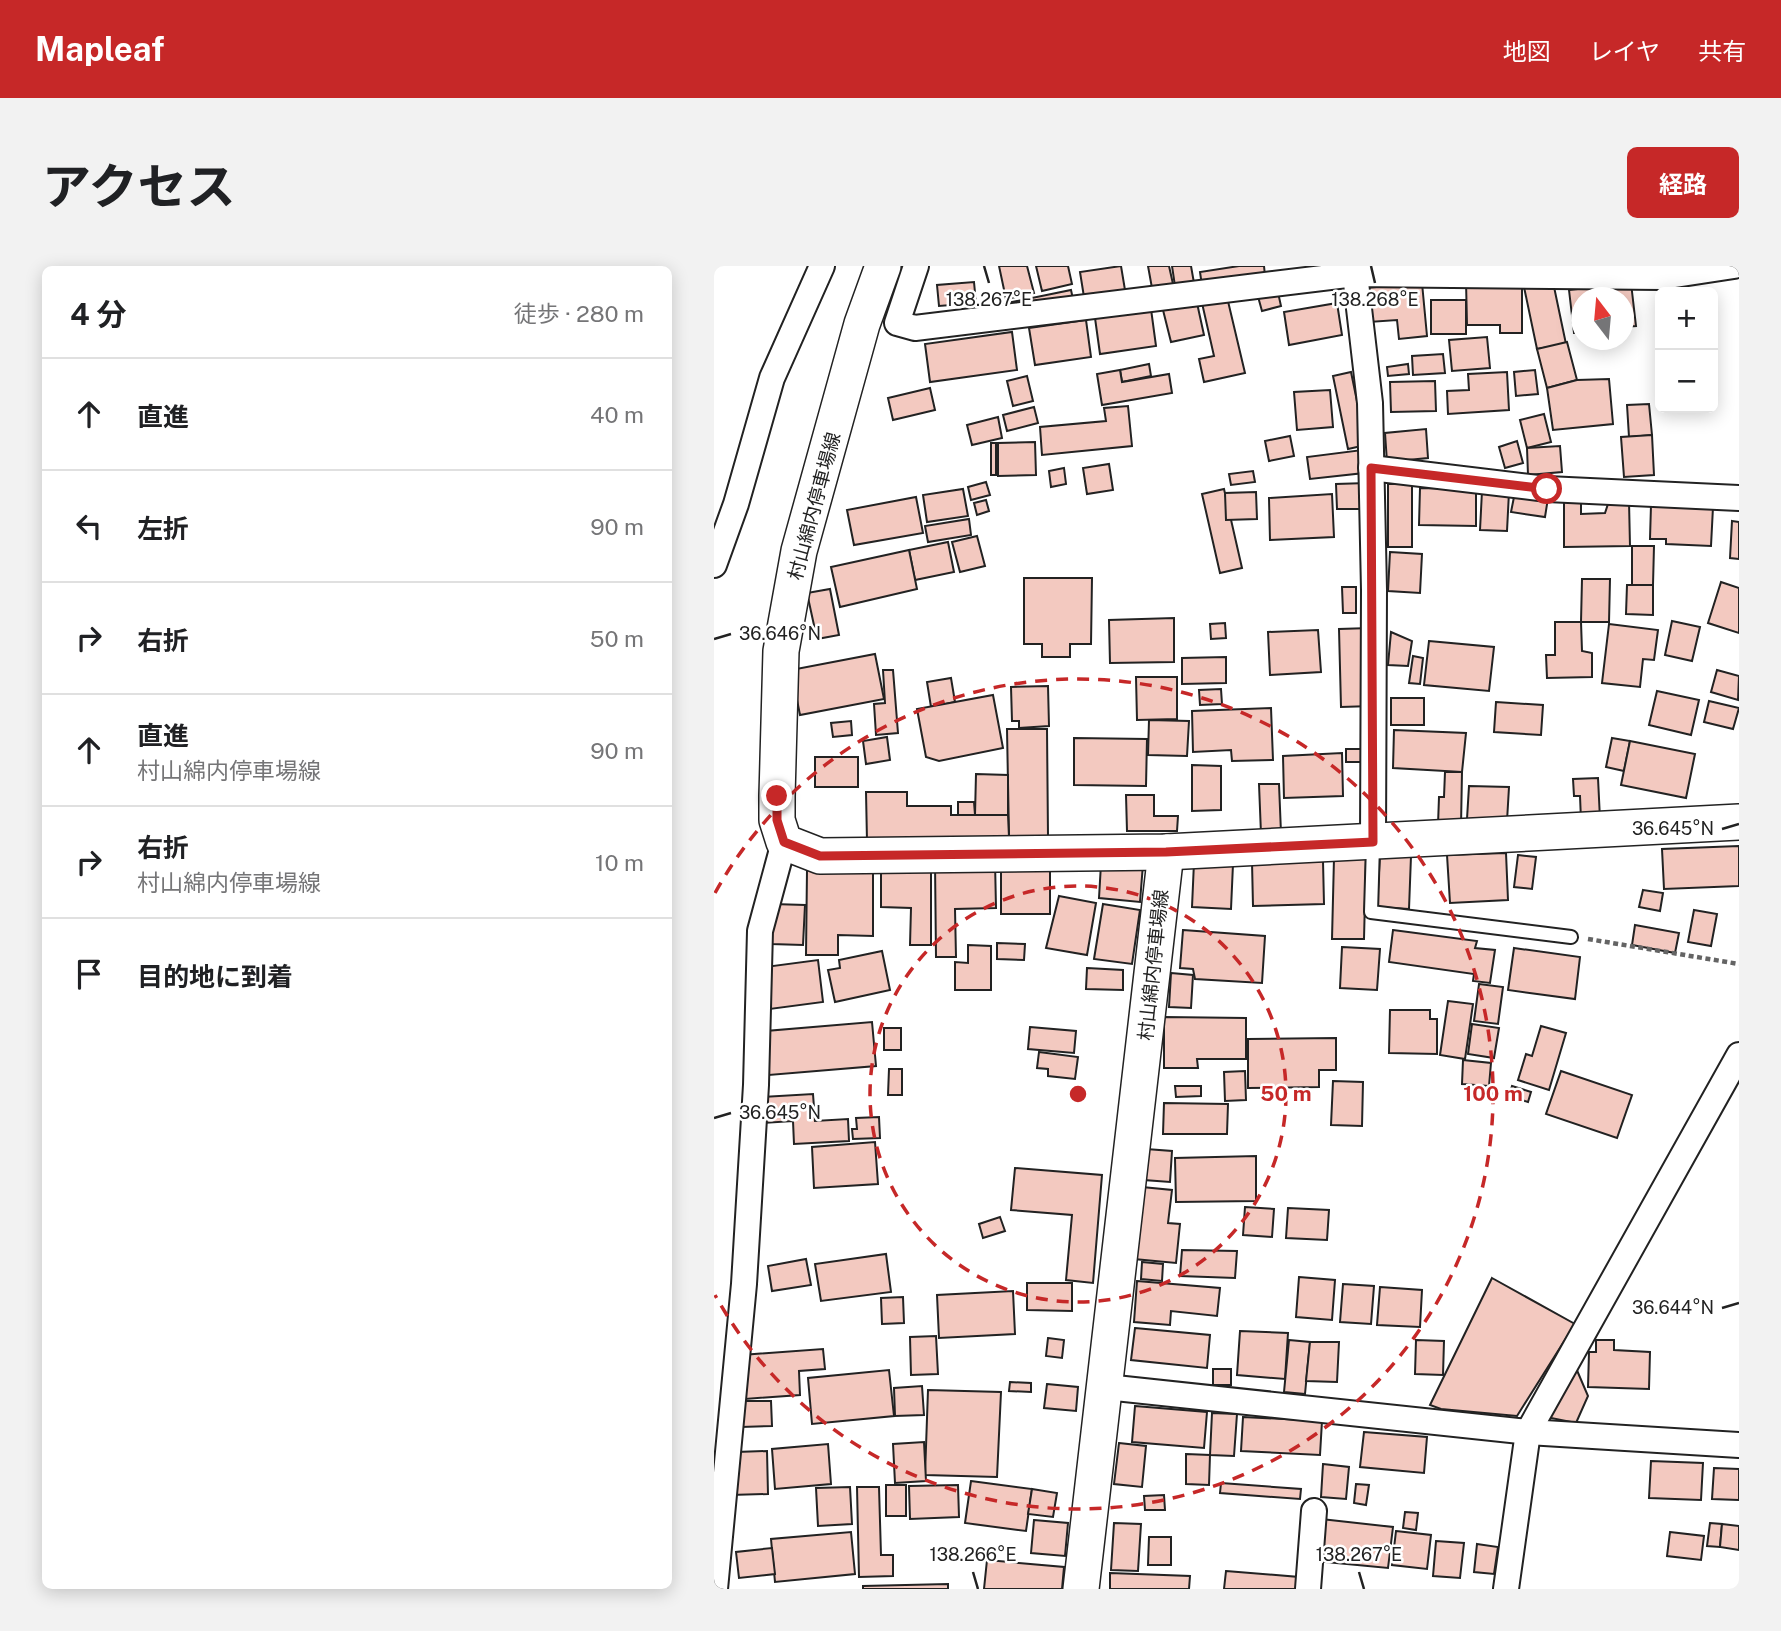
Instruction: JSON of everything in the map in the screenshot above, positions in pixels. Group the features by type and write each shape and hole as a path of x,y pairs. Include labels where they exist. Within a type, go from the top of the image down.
{"main road":[{"name":"村山綿内停車場線","path":"784,842 777,808 780,651 799,551 862,324 883,266"},
{"path":"784,842 820,856 1166,852 1739,822"},
{"name":"村山綿内停車場線","path":"1081,1589 1166,852"}],"street":[{"path":"714,565 736,504 772,379 822,266"},
{"path":"916,266 897,323 915,328 1294,272 1662,277 1734,266"},
{"path":"1355,274 1370,403 1373,842"},
{"path":"1371,468 1547,489 1739,498"},
{"path":"715,1589 744,1284 756,1085 760,931 784,842"},
{"path":"1506,1589 1528,1432 1739,1055"},
{"path":"1106,1387 1528,1432 1739,1445"},
{"path":"1308,1589 1314,1511"}],"lane":[{"path":"1373,842 1371,912 1571,937"}],"path":[{"path":"1571,937 1739,964"}],"building":[{"path":"999,266 1027,266 1034,293 1006,299"},
{"path":"1036,266 1068,266 1072,284 1042,291"},
{"path":"1121,266 1125,290 1084,297 1080,272"},
{"path":"1148,266 1169,266 1173,284 1152,288"},
{"path":"1172,266 1191,266 1194,283 1175,286"},
{"path":"1239,266 1264,266 1265,276 1202,286 1200,272"},
{"path":"1522,280 1522,333 1500,333 1500,325 1467,325 1466,281"},
{"path":"974,282 976,303 939,306 937,285"},
{"path":"1553,282 1566,344 1537,349 1524,287"},
{"path":"1422,283 1427,336 1399,339 1397,320 1369,322 1365,288"},
{"path":"1631,283 1631,287 1596,287"},
{"path":"1277,288 1281,306 1262,311 1257,293"},
{"path":"1071,290 1073,299 1014,311 1012,302"},
{"path":"1227,297 1245,373 1204,382 1199,359 1214,356 1202,303"},
{"path":"1431,300 1466,300 1466,334 1431,334"},
{"path":"1197,303 1204,335 1171,342 1163,310"},
{"path":"1337,303 1342,335 1289,345 1284,312"},
{"path":"1151,309 1156,346 1100,354 1095,318"},
{"path":"1086,320 1091,357 1035,365 1029,328"},
{"path":"1012,332 1017,370 930,382 925,344"},
{"path":"1487,337 1490,368 1452,371 1449,340"},
{"path":"1567,342 1577,380 1547,388 1537,349"},
{"path":"1443,354 1445,373 1413,375 1412,356"},
{"path":"1149,364 1151,376 1122,382 1120,370"},
{"path":"1408,364 1409,374 1388,376 1387,367"},
{"path":"1120,370 1122,382 1169,374 1172,393 1102,405 1097,374"},
{"path":"1535,370 1538,394 1516,396 1514,372"},
{"path":"1351,372 1366,445 1348,449 1333,376"},
{"path":"1507,372 1509,410 1448,414 1447,391 1469,390 1468,374"},
{"path":"1027,376 1033,401 1013,406 1007,381"},
{"path":"1609,379 1613,424 1553,430 1547,388 1577,380"},
{"path":"1435,381 1436,411 1391,412 1390,382"},
{"path":"930,388 935,410 893,420 888,398"},
{"path":"1330,390 1333,427 1297,430 1294,392"},
{"path":"1649,404 1652,435 1629,437 1627,405"},
{"path":"1128,406 1132,446 1042,455 1040,427 1106,421 1104,408"},
{"path":"1034,407 1038,423 1007,431 1003,415"},
{"path":"1544,414 1551,442 1527,448 1520,420"},
{"path":"998,417 1002,438 972,445 967,425"},
{"path":"1426,429 1428,458 1387,462 1385,433"},
{"path":"1652,435 1654,475 1624,477 1621,437"},
{"path":"1290,436 1294,456 1269,461 1265,441"},
{"path":"1517,441 1523,463 1505,468 1499,447"},
{"path":"1035,442 1036,475 998,476 998,443"},
{"path":"991,443 996,443 996,475 991,475"},
{"path":"1560,446 1562,472 1528,475 1527,448"},
{"path":"1362,450 1364,473 1310,479 1307,457"},
{"path":"1109,464 1113,490 1087,494 1083,468"},
{"path":"1064,468 1066,484 1051,487 1049,471"},
{"path":"1253,471 1255,482 1231,485 1229,474"},
{"path":"986,482 990,495 971,500 968,487"},
{"path":"1367,483 1368,509 1337,509 1336,484"},
{"path":"1388,484 1412,484 1412,547 1388,547"},
{"path":"1420,488 1476,489 1476,526 1419,525"},
{"path":"963,489 968,516 927,522 923,495"},
{"path":"1224,489 1242,568 1220,573 1202,494"},
{"path":"1482,491 1509,492 1507,531 1480,530"},
{"path":"1256,492 1257,519 1226,520 1225,493"},
{"path":"1515,492 1548,498 1545,517 1511,512"},
{"path":"1332,494 1334,537 1270,540 1269,498"},
{"path":"916,497 923,533 854,545 847,510"},
{"path":"1564,499 1581,499 1581,514 1605,513 1609,501 1629,501 1630,546 1564,547"},
{"path":"986,500 989,511 977,515 974,503"},
{"path":"1651,505 1713,507 1711,546 1666,544 1666,539 1650,539"},
{"path":"969,519 971,535 928,542 925,526"},
{"path":"1732,521 1739,522 1739,559 1730,558"},
{"path":"977,536 985,566 960,572 952,542"},
{"path":"948,542 954,572 915,580 909,550"},
{"path":"1632,546 1654,546 1653,585 1632,585"},
{"path":"909,550 917,589 840,607 831,567"},
{"path":"1390,552 1422,554 1420,593 1388,591"},
{"path":"1024,578 1092,578 1091,644 1070,644 1070,657 1042,657 1042,644 1024,644"},
{"path":"1582,579 1610,579 1609,622 1581,622"},
{"path":"1721,582 1739,588 1739,633 1708,623"},
{"path":"1627,585 1653,585 1653,615 1626,614"},
{"path":"1342,587 1356,587 1356,613 1343,613"},
{"path":"830,589 839,635 817,639 807,593"},
{"path":"1174,618 1174,662 1110,663 1109,620"},
{"path":"1672,621 1700,627 1692,661 1665,655"},
{"path":"1555,622 1581,622 1582,651 1592,653 1592,677 1547,678 1546,655 1555,655"},
{"path":"1225,623 1226,638 1211,639 1210,624"},
{"path":"1609,624 1658,630 1654,660 1643,659 1640,687 1602,683"},
{"path":"1370,628 1372,706 1341,707 1339,629"},
{"path":"1318,630 1321,672 1270,675 1268,632"},
{"path":"1391,632 1412,641 1408,666 1388,665"},
{"path":"1429,641 1494,647 1489,691 1424,685"},
{"path":"875,654 884,699 800,715 791,670"},
{"path":"1413,656 1423,658 1420,684 1409,683"},
{"path":"1226,657 1226,683 1182,684 1182,658"},
{"path":"883,670 893,670 898,733 876,735 874,704 885,703"},
{"path":"1717,670 1739,676 1738,700 1711,692"},
{"path":"1136,677 1177,677 1177,719 1137,720"},
{"path":"951,678 955,702 931,707 927,682"},
{"path":"1048,686 1049,726 1019,728 1019,721 1012,721 1011,687"},
{"path":"1221,689 1222,704 1200,705 1199,690"},
{"path":"1657,691 1699,700 1691,735 1649,725"},
{"path":"993,695 1003,748 939,761 926,757 917,709"},
{"path":"1391,698 1424,698 1424,725 1391,725"},
{"path":"1709,701 1739,708 1733,729 1704,722"},
{"path":"1496,702 1543,705 1541,735 1494,732"},
{"path":"1271,708 1273,760 1232,761 1231,750 1193,752 1192,711"},
{"path":"1149,720 1189,721 1187,756 1148,755"},
{"path":"851,721 852,735 833,737 831,723"},
{"path":"1007,729 1047,729 1048,836 1009,837"},
{"path":"1394,730 1466,733 1462,772 1393,768"},
{"path":"887,737 890,760 866,764 863,741"},
{"path":"1074,738 1147,739 1146,786 1074,785"},
{"path":"1612,738 1630,741 1624,771 1606,767"},
{"path":"1630,741 1695,754 1686,798 1621,785"},
{"path":"1346,749 1366,749 1366,762 1346,762"},
{"path":"1342,753 1343,796 1284,798 1283,756"},
{"path":"815,757 858,757 858,787 815,787"},
{"path":"1192,765 1221,766 1221,810 1192,811"},
{"path":"1445,772 1462,772 1461,826 1438,825 1439,797 1444,797"},
{"path":"976,774 1008,775 1008,815 975,815"},
{"path":"1598,778 1600,819 1581,820 1580,796 1574,796 1573,779"},
{"path":"1259,784 1279,784 1281,833 1261,834"},
{"path":"1469,786 1509,787 1507,821 1467,819"},
{"path":"866,792 907,792 907,806 951,806 951,815 1008,815 1009,837 867,841"},
{"path":"1126,795 1154,795 1154,816 1178,816 1177,831 1127,831"},
{"path":"958,802 974,802 975,815 958,815"},
{"path":"1739,846 1739,886 1664,889 1662,849"},
{"path":"1506,853 1508,900 1450,903 1447,855"},
{"path":"1380,855 1411,856 1409,909 1377,907"},
{"path":"1518,855 1536,857 1532,889 1514,887"},
{"path":"1334,858 1366,859 1364,939 1332,939"},
{"path":"995,861 996,908 955,909 956,957 936,957 935,862"},
{"path":"1323,861 1324,904 1253,906 1252,862"},
{"path":"1194,862 1233,864 1231,909 1192,907"},
{"path":"1101,864 1143,864 1140,902 1099,898"},
{"path":"881,867 931,867 931,945 910,945 911,908 881,907"},
{"path":"1001,867 1050,867 1050,914 1001,914"},
{"path":"807,870 873,870 873,936 838,935 838,955 806,955"},
{"path":"1643,890 1663,893 1660,911 1639,907"},
{"path":"1059,896 1096,903 1087,955 1046,948"},
{"path":"773,904 805,905 803,945 771,944"},
{"path":"1103,904 1140,910 1132,964 1094,959"},
{"path":"1694,910 1717,914 1711,946 1688,942"},
{"path":"1635,925 1679,933 1675,953 1632,945"},
{"path":"1183,930 1265,936 1262,983 1195,979 1193,969 1180,968"},
{"path":"1393,930 1477,941 1475,948 1495,950 1490,983 1473,981 1474,974 1389,962"},
{"path":"997,943 1025,944 1024,960 997,959"},
{"path":"968,945 991,946 991,990 955,990 955,962 968,963"},
{"path":"1342,947 1380,949 1377,990 1340,988"},
{"path":"1514,948 1580,957 1575,999 1508,990"},
{"path":"882,951 890,990 835,1002 828,970 840,968 839,960"},
{"path":"818,960 823,1002 770,1009 765,967"},
{"path":"1087,968 1123,970 1123,990 1086,989"},
{"path":"1171,973 1193,975 1191,1008 1169,1007"},
{"path":"1479,984 1503,987 1498,1024 1474,1021"},
{"path":"1448,1001 1473,1004 1465,1059 1440,1055"},
{"path":"1390,1010 1430,1010 1430,1019 1437,1019 1437,1054 1389,1053"},
{"path":"1164,1017 1246,1018 1246,1059 1197,1059 1198,1068 1164,1068"},
{"path":"872,1022 876,1066 769,1075 766,1031"},
{"path":"1472,1024 1499,1028 1494,1058 1468,1054"},
{"path":"1541,1026 1566,1033 1549,1090 1518,1080 1526,1054 1532,1056"},
{"path":"1030,1027 1076,1031 1074,1053 1028,1049"},
{"path":"884,1028 901,1028 901,1050 884,1050"},
{"path":"1336,1038 1336,1070 1319,1070 1319,1087 1248,1088 1248,1039"},
{"path":"1039,1052 1078,1057 1075,1079 1048,1076 1048,1069 1037,1068"},
{"path":"1463,1060 1491,1063 1489,1086 1462,1084"},
{"path":"889,1069 902,1069 902,1095 888,1095"},
{"path":"1245,1071 1246,1100 1225,1101 1224,1072"},
{"path":"1561,1071 1632,1095 1617,1138 1546,1114"},
{"path":"1333,1081 1363,1082 1362,1126 1331,1125"},
{"path":"1175,1086 1201,1086 1201,1096 1176,1097"},
{"path":"1512,1086 1531,1092 1528,1102 1509,1096"},
{"path":"813,1094 815,1121 848,1119 849,1141 794,1144 793,1121 763,1123 762,1097"},
{"path":"1164,1103 1228,1104 1227,1134 1163,1134"},
{"path":"879,1117 880,1138 853,1139 852,1129 857,1129 856,1118"},
{"path":"875,1142 878,1184 814,1188 812,1147"},
{"path":"1146,1149 1172,1151 1170,1182 1144,1180"},
{"path":"1256,1156 1256,1201 1176,1202 1175,1158"},
{"path":"1015,1168 1102,1175 1093,1283 1066,1280 1072,1215 1011,1210"},
{"path":"1142,1187 1172,1190 1168,1223 1180,1224 1176,1263 1134,1259"},
{"path":"1245,1207 1274,1209 1272,1237 1243,1235"},
{"path":"1288,1208 1329,1210 1327,1240 1286,1238"},
{"path":"1000,1217 1005,1231 983,1238 979,1224"},
{"path":"1182,1250 1237,1251 1235,1278 1180,1276"},
{"path":"886,1254 891,1292 821,1301 815,1264"},
{"path":"806,1259 811,1285 772,1291 768,1266"},
{"path":"1142,1262 1163,1264 1162,1281 1141,1279"},
{"path":"1299,1277 1335,1280 1332,1320 1296,1317"},
{"path":"1492,1278 1575,1324 1517,1416 1441,1409 1430,1405"},
{"path":"1137,1281 1220,1288 1217,1316 1171,1311 1170,1325 1134,1322"},
{"path":"1027,1283 1072,1283 1072,1311 1027,1310"},
{"path":"1343,1284 1374,1286 1371,1324 1340,1322"},
{"path":"1380,1287 1422,1290 1420,1327 1377,1325"},
{"path":"1013,1291 1015,1334 939,1338 937,1295"},
{"path":"903,1297 904,1323 882,1324 881,1298"},
{"path":"1135,1328 1210,1335 1207,1368 1131,1360"},
{"path":"1240,1331 1288,1333 1285,1379 1237,1375"},
{"path":"936,1336 938,1374 911,1375 910,1337"},
{"path":"1048,1338 1064,1340 1062,1358 1046,1356"},
{"path":"1289,1340 1310,1342 1305,1394 1284,1392"},
{"path":"1416,1340 1444,1341 1443,1375 1415,1374"},
{"path":"1596,1340 1614,1340 1614,1350 1650,1352 1649,1389 1588,1387 1589,1352 1596,1352"},
{"path":"1310,1342 1339,1342 1337,1382 1306,1381"},
{"path":"823,1349 825,1369 799,1371 800,1395 745,1399 742,1355"},
{"path":"1576,1368 1588,1396 1576,1423 1551,1418 1549,1412"},
{"path":"1213,1369 1231,1369 1231,1385 1213,1385"},
{"path":"889,1370 894,1416 812,1424 808,1378"},
{"path":"1010,1382 1031,1383 1031,1392 1009,1391"},
{"path":"1047,1384 1078,1387 1076,1411 1044,1408"},
{"path":"922,1386 924,1415 895,1416 894,1388"},
{"path":"928,1390 1001,1392 997,1477 925,1475"},
{"path":"740,1401 771,1401 772,1426 741,1427"},
{"path":"1135,1406 1207,1412 1204,1448 1132,1442"},
{"path":"1212,1413 1237,1414 1234,1456 1210,1455"},
{"path":"1243,1417 1322,1421 1320,1455 1241,1451"},
{"path":"1364,1432 1427,1437 1424,1473 1360,1467"},
{"path":"924,1442 926,1481 895,1483 893,1444"},
{"path":"1119,1443 1146,1446 1142,1487 1114,1484"},
{"path":"828,1444 831,1484 775,1489 772,1449"},
{"path":"767,1451 768,1494 730,1495 736,1452"},
{"path":"1186,1454 1210,1455 1209,1485 1186,1484"},
{"path":"1651,1461 1703,1463 1701,1500 1649,1498"},
{"path":"1323,1464 1349,1467 1346,1499 1321,1497"},
{"path":"1714,1468 1739,1469 1739,1500 1712,1499"},
{"path":"971,1481 1032,1489 1026,1531 965,1523"},
{"path":"1221,1483 1301,1489 1300,1499 1220,1493"},
{"path":"1356,1484 1369,1485 1366,1505 1354,1503"},
{"path":"886,1485 906,1485 906,1516 886,1516"},
{"path":"958,1485 959,1517 910,1519 909,1486"},
{"path":"850,1487 852,1524 818,1526 816,1488"},
{"path":"857,1487 879,1487 881,1555 893,1555 893,1576 859,1577"},
{"path":"1032,1489 1057,1493 1053,1517 1028,1514"},
{"path":"1164,1495 1165,1510 1145,1510 1144,1496"},
{"path":"1405,1512 1418,1513 1416,1530 1403,1528"},
{"path":"1321,1519 1393,1527 1388,1568 1316,1561"},
{"path":"1034,1520 1068,1523 1065,1556 1031,1553"},
{"path":"1114,1523 1141,1524 1138,1571 1111,1570"},
{"path":"1710,1523 1722,1524 1720,1547 1707,1546"},
{"path":"1722,1524 1739,1526 1739,1550 1720,1547"},
{"path":"1396,1531 1431,1535 1427,1569 1392,1565"},
{"path":"851,1532 855,1574 775,1582 771,1539"},
{"path":"1670,1532 1704,1536 1701,1560 1667,1556"},
{"path":"1149,1537 1171,1537 1171,1565 1148,1565"},
{"path":"1436,1541 1464,1543 1460,1578 1433,1576"},
{"path":"1477,1544 1498,1547 1494,1574 1474,1572"},
{"path":"772,1548 775,1574 739,1578 736,1552"},
{"path":"987,1560 1064,1567 1062,1589 984,1589"},
{"path":"1226,1571 1299,1577 1298,1589 1224,1589"},
{"path":"1110,1573 1190,1576 1189,1589 1110,1589"},
{"path":"948,1584 948,1589 863,1589 863,1586"}],"route":[{"path":"777,796 777,820 784,842 820,856 1166,852 1373,842 1374,590 1371,468 1547,489"}]}
